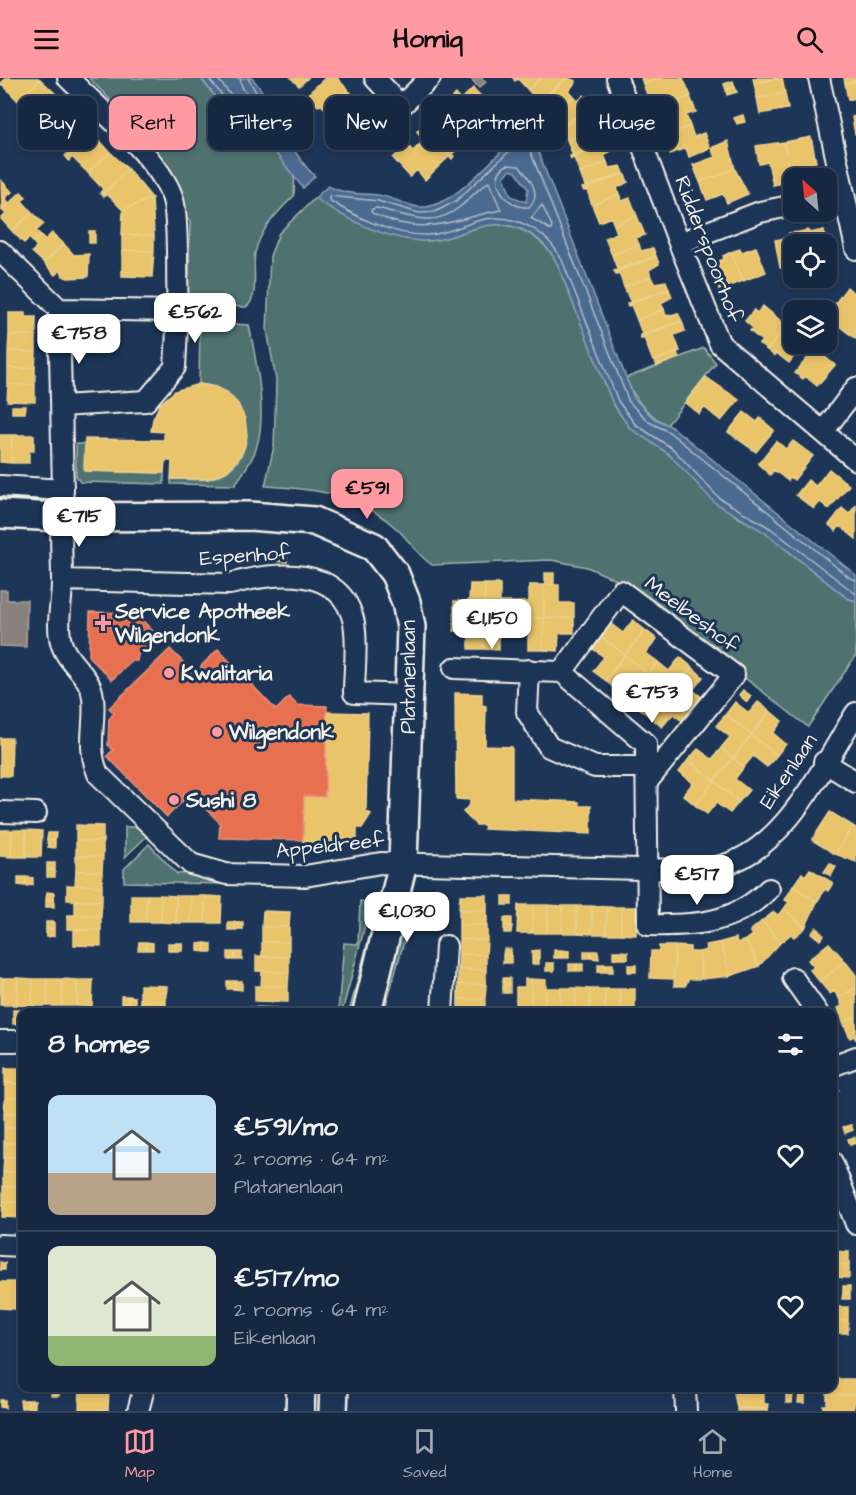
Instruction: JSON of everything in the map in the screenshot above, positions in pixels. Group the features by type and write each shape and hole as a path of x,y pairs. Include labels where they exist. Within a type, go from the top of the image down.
{"street":[{"path":"61,406 146,401 175,367 178,311 174,204 167,184 134,143 68,78"},
{"path":"375,78 401,106 430,78"},
{"name":"Ridderspoorhof","path":"617,78 720,344 856,460"},
{"path":"819,78 831,168"},
{"path":"837,202 856,249"},
{"path":"679,243 760,212 783,207"},
{"path":"0,251 59,309 178,311"},
{"path":"59,309 63,490 59,517 62,580"},
{"path":"823,432 856,388"},
{"path":"0,486 63,490"},
{"name":"Platanenlaan","path":"0,514 59,517 250,516 314,521 374,548 395,574 406,602 411,627 403,863 368,1008"},
{"name":"Espenhof","path":"62,580 230,584 251,578 306,575 331,588 350,610 355,626 354,693 410,694"},
{"name":"Appeldreef","path":"62,580 60,642 66,654 87,680 93,696 91,757 98,774 191,864 226,874 305,876 381,863 403,863"},
{"name":"Meelbeshof","path":"562,672 621,591 734,675 647,775"},
{"path":"454,668 562,672 646,744 648,925 686,926 722,920 751,905 769,889"},
{"path":"529,670 527,712 549,747 595,767 647,775"},
{"name":"Eikenlaan","path":"403,863 649,870 684,870 722,866 749,854 772,836 799,805 856,713"},
{"path":"825,762 856,782"},
{"path":"0,812 36,813"},
{"path":"442,1008 446,946"},
{"path":"793,978 814,1008"},
{"path":"0,1041 18,1041"},
{"path":"839,1198 856,1224"},
{"path":"0,1245 18,1246"},
{"path":"138,1411 143,1392"},
{"path":"300,1411 301,1392"},
{"path":"333,1411 334,1392"},
{"path":"686,1392 686,1411"}],"green space":[{"path":"89,78 201,78 216,96 208,96 208,150 275,150 287,165 294,178 294,196 275,215 261,236 254,259 253,297 246,307 187,305 182,281 189,275 190,220 182,219 142,150 196,150 196,96 109,96 109,98"},
{"path":"315,198 366,227 408,239 437,240 480,227 503,225 524,231 543,244 557,263 613,404 630,428 667,453 737,517 759,528 847,598 856,601 856,655 808,727 621,582 587,567 551,560 432,565 397,529 382,517 352,500 319,491 265,486 274,446 276,380 267,330 270,256 279,233"},
{"path":"200,322 249,325 260,387 261,420 254,454 235,485 171,484 171,479 200,480 218,476 233,466 242,454 246,439 245,424 239,409 229,397 216,388 199,384"},
{"path":"704,348 716,363 667,425 642,405 626,378"},
{"path":"76,444 85,444 85,471 164,473 164,484 80,482 76,476"},
{"path":"125,827 138,827 147,836 125,857"},
{"path":"149,844 177,874 196,873 222,881 222,884 124,882 124,869"},
{"path":"360,901 371,903 343,1008 338,1008 344,943 358,944"},
{"path":"377,908 383,909 356,1008 350,1008"},
{"path":"403,912 421,912 403,945 385,1008 378,1008"}],"water":[{"path":"201,78 252,78 265,96 215,96"},
{"path":"273,150 295,150 315,176 303,188"},
{"path":"503,150 538,150 634,398 653,418 672,427 856,575 856,601 847,598 766,533 715,503 669,454 630,428 613,404 557,263 551,253 534,236 514,227 492,225 437,240 408,239 366,227 315,198 328,186 347,192 383,196 419,207 431,206 470,182","holes":["510,170 516,172 528,189 526,202 511,196 504,177"]}],"building: Homes":[{"path":"5,78 40,79 23,96 18,96 18,101 2,84 0,86"},
{"path":"291,78 308,78 299,86"},
{"path":"325,78 337,78 348,90 342,96 325,96 325,108 313,101 313,96 307,95"},
{"path":"513,78 541,78 528,90 518,79 515,81"},
{"path":"541,78 567,78 548,96 534,96 528,90"},
{"path":"567,78 576,81 569,91 573,96 566,102 566,96 545,96"},
{"path":"641,78 660,78 643,84"},
{"path":"660,78 683,78 691,96 677,102 677,96 648,96 643,84"},
{"path":"753,78 778,78 754,83"},
{"path":"782,78 785,93 757,98 754,83"},
{"path":"844,78 856,78 856,81 845,83"},
{"path":"40,79 58,96 23,96"},
{"path":"733,81 735,87 726,90 724,84"},
{"path":"856,81 856,98 848,100 845,83"},
{"path":"735,87 737,92 727,95 726,90"},
{"path":"473,88 481,96 465,96"},
{"path":"348,90 354,96 342,96"},
{"path":"785,93 788,109 760,114 757,98"},
{"path":"573,96 578,101 578,116 566,124 566,102"},
{"path":"690,96 696,112 686,115 690,126 677,131 677,102"},
{"path":"578,115 578,136 567,140 566,122"},
{"path":"743,115 745,122 737,124 734,118"},
{"path":"856,116 856,134 855,134 852,117"},
{"path":"690,126 694,137 704,133 710,148 689,157 686,148 670,154 668,150 677,150 677,131"},
{"path":"578,136 578,150 590,150 573,156 567,140"},
{"path":"97,137 110,152 88,173 72,157 69,161 67,158 75,150 97,150"},
{"path":"811,137 816,162 807,164 808,168 789,168 784,142"},
{"path":"728,141 735,169 700,182 693,165 715,157 711,148"},
{"path":"784,142 789,168 783,168 783,183 773,185 768,162 759,164 756,146"},
{"path":"418,146 438,167 425,180 417,170 410,177 393,158 402,150 409,150 409,147 413,151"},
{"path":"65,150 75,150 67,158 65,156 68,153"},
{"path":"422,150 446,150 451,155 438,167"},
{"path":"444,150 456,150 452,154 454,156 452,159"},
{"path":"588,150 613,150 604,155 607,162 580,173 574,158 571,159 570,156"},
{"path":"110,152 128,169 102,195 100,193 103,189 88,173"},
{"path":"607,162 609,168 621,166 624,173 586,189 580,173"},
{"path":"128,169 152,198 123,210 107,194 104,197 102,195"},
{"path":"735,169 748,194 727,203 723,194 707,200 700,182"},
{"path":"624,173 628,182 617,188 619,194 592,205 587,190 584,191 582,188"},
{"path":"1,180 12,192 5,198 9,203 2,210"},
{"path":"21,192 26,197 22,201 32,212 12,231 1,219 6,214 2,210"},
{"path":"619,194 622,201 630,198 637,216 614,225 611,217 599,222 592,205"},
{"path":"152,198 154,235 122,235 123,210"},
{"path":"32,212 44,224 36,231 41,235 33,242 29,238 24,243 12,231"},
{"path":"637,216 645,235 636,238 639,244 612,255 605,238 617,233 614,225"},
{"path":"824,230 825,234 799,234 799,232"},
{"path":"89,231 95,231 95,243 89,243"},
{"path":"52,233 64,244 44,263 32,252 37,247 33,242 41,235 45,240"},
{"path":"122,235 154,235 154,251 122,250"},
{"path":"783,238 783,267 780,268 775,240"},
{"path":"64,244 74,255 89,254 88,277 68,278 63,276 61,270 55,275 44,263"},
{"path":"639,244 641,251 653,248 656,256 618,271 612,255"},
{"path":"756,247 766,272 743,281 731,252 740,249 742,252"},
{"path":"122,250 154,251 152,277 122,276"},
{"path":"731,252 743,281 719,290 710,265 724,259 723,256"},
{"path":"656,256 659,264 649,270 651,277 624,287 619,273 616,274 614,271"},
{"path":"651,277 654,283 666,281 669,289 631,303 624,287"},
{"path":"847,287 856,295 856,339 837,324 837,301"},
{"path":"669,289 672,297 661,303 664,309 637,320 631,305 628,306 627,303"},
{"path":"763,306 783,323 783,331 767,350 759,344 762,341 750,331 753,328 745,321 754,310 757,313"},
{"path":"664,309 666,316 678,313 682,321 643,336 637,320"},
{"path":"9,313 25,313 25,317 36,317 36,335 9,335"},
{"path":"682,321 685,331 674,335 680,351 653,361 644,338 641,339 640,335"},
{"path":"783,331 783,354 796,354 789,363 776,353 774,356 767,350"},
{"path":"9,335 36,335 36,352 8,351"},
{"path":"8,351 36,352 35,368 8,368"},
{"path":"677,352 679,358 657,366 655,361"},
{"path":"811,354 821,354 835,365 817,386 805,376 803,379 795,373"},
{"path":"8,368 35,368 35,385 8,384"},
{"path":"706,377 739,400 721,421 704,407 699,414 685,403"},
{"path":"8,384 35,385 35,402 7,401"},
{"path":"199,384 227,392 238,404 245,419 247,436 244,448 227,471 208,479 171,479 172,461 165,461 164,473 84,471 85,439 164,440 164,432 151,431 153,419 160,404 175,391"},
{"path":"12,406 26,406 25,413 12,413"},
{"path":"744,412 757,422 760,418 774,430 756,452 728,432"},
{"path":"0,435 12,435 11,463 0,462"},
{"path":"12,435 34,435 34,451 29,451 29,463 11,463"},
{"path":"776,441 786,449 793,441 813,456 794,480 791,477 788,481 774,470 770,475 758,464"},
{"path":"829,469 849,485 829,509 820,502 814,509 796,495 808,480 816,486"},
{"path":"856,505 856,539 840,526 836,531 829,525 842,508 849,514"},
{"path":"272,553 287,553 287,562 272,561"},
{"path":"545,573 554,573 554,585 545,585"},
{"path":"470,584 485,584 484,616 454,616 454,601 469,601"},
{"path":"485,584 500,584 500,602 514,602 514,617 484,616"},
{"path":"529,585 544,585 544,618 514,617 514,602 529,602"},
{"path":"544,585 559,585 559,603 574,603 574,618 544,618"},
{"path":"454,616 484,616 484,649 469,649 469,632 454,631"},
{"path":"484,616 514,617 514,632 499,632 499,650 484,649"},
{"path":"514,617 544,618 543,650 528,650 528,633 514,632"},
{"path":"544,618 574,618 574,633 559,633 558,651 543,650"},
{"path":"633,620 645,630 625,655 601,636 611,624 623,633"},
{"path":"645,630 657,639 646,653 658,662 648,674 625,655"},
{"path":"601,636 625,655 605,680 593,671 604,657 592,648"},
{"path":"625,655 648,674 639,686 627,677 616,690 605,680"},
{"path":"680,657 692,667 671,692 648,674 658,662 669,671"},
{"path":"692,667 703,677 693,690 704,699 695,711 671,692"},
{"path":"648,674 671,692 651,718 639,708 650,694 639,686"},
{"path":"743,690 751,696 747,702 739,695"},
{"path":"671,692 695,711 685,723 673,714 662,727 651,718"},
{"path":"455,693 482,694 482,705 486,706 485,746 512,747 512,799 579,802 579,806 591,806 591,834 484,829 485,825 476,825 463,812 470,804 470,800 456,799"},
{"path":"735,702 749,713 758,702 770,711 751,735 726,714"},
{"path":"770,711 782,721 773,733 786,744 777,755 751,735"},
{"path":"327,712 368,713 366,811 371,814 362,828 357,828 357,843 303,842 304,796 325,797"},
{"path":"726,714 751,735 733,758 721,748 730,737 716,726"},
{"path":"751,735 777,755 767,767 753,756 744,767 733,758"},
{"path":"0,738 12,738 11,776 0,776"},
{"path":"721,748 733,758 714,781 688,760 698,749 712,759"},
{"path":"733,758 744,767 735,779 749,790 739,802 714,781"},
{"path":"688,760 714,781 695,805 683,795 693,783 679,772"},
{"path":"714,781 739,802 730,813 716,803 707,814 695,805"},
{"path":"830,812 853,826 835,854 812,840"},
{"path":"76,825 103,826 103,841 76,841"},
{"path":"853,826 856,828 856,862 835,854"},
{"path":"0,830 12,830 11,857 0,856"},
{"path":"12,830 26,830 26,857 11,857"},
{"path":"26,830 42,831 41,857 26,857"},
{"path":"48,833 56,833 55,840 47,840"},
{"path":"47,840 55,840 55,848 48,847"},
{"path":"76,841 103,841 103,856 76,856"},
{"path":"76,856 103,856 102,871 76,871"},
{"path":"47,863 55,863 55,870 47,870"},
{"path":"830,863 836,867 831,876 824,872"},
{"path":"810,869 833,883 828,891 825,889 817,902 793,886 802,873 805,876"},
{"path":"47,870 55,870 55,877 47,877"},
{"path":"76,871 102,871 102,886 75,885"},
{"path":"18,877 26,877 25,886 18,885"},
{"path":"26,877 33,878 33,885 25,886"},
{"path":"67,885 102,886 102,901 67,900"},
{"path":"793,886 817,902 805,928 784,909 789,902 785,900"},
{"path":"47,892 54,893 54,900 46,899"},
{"path":"131,895 147,895 146,922 131,922"},
{"path":"147,895 161,895 161,922 146,922"},
{"path":"161,895 176,896 176,923 161,922"},
{"path":"460,895 487,895 487,910 459,910"},
{"path":"176,896 191,896 191,923 176,923"},
{"path":"191,896 206,896 205,923 191,923"},
{"path":"206,896 222,897 221,923 205,923"},
{"path":"503,896 512,896 512,905 503,905"},
{"path":"46,899 54,900 54,907 46,907"},
{"path":"75,900 102,901 101,915 75,915"},
{"path":"518,905 533,905 532,933 517,933"},
{"path":"533,905 548,905 547,933 532,933"},
{"path":"548,905 562,906 562,933 547,933"},
{"path":"562,906 577,906 577,933 562,933"},
{"path":"577,906 592,906 592,934 577,933"},
{"path":"592,906 607,907 606,934 592,934"},
{"path":"607,907 621,907 621,934 606,934"},
{"path":"621,907 637,907 636,935 621,934"},
{"path":"784,909 805,928 794,937 791,934 780,943 762,921 774,912 778,915"},
{"path":"459,910 487,910 487,925 459,925"},
{"path":"263,911 290,912 289,927 262,927"},
{"path":"67,915 101,915 101,930 67,929"},
{"path":"504,918 512,918 512,926 504,925"},
{"path":"762,921 780,943 759,966 746,940 753,935 750,931"},
{"path":"46,922 54,922 54,929 46,929"},
{"path":"228,922 236,922 235,930 228,930"},
{"path":"236,922 243,922 243,930 235,930"},
{"path":"459,925 487,925 487,940 459,939"},
{"path":"504,925 512,926 511,933 504,933"},
{"path":"262,927 289,927 289,942 262,942"},
{"path":"816,927 824,935 820,940 811,933"},
{"path":"46,929 54,929 54,936 46,937"},
{"path":"74,930 101,930 101,946 74,945"},
{"path":"736,938 737,943 746,940 759,966 730,976 721,942"},
{"path":"459,939 487,940 486,955 459,954"},
{"path":"139,942 146,942 146,950 138,950"},
{"path":"146,942 153,943 153,950 146,950"},
{"path":"262,942 289,942 289,957 262,956"},
{"path":"721,942 730,976 702,979 699,952 707,950 706,945"},
{"path":"168,943 175,943 175,951 168,951"},
{"path":"175,943 183,943 182,951 175,951"},
{"path":"205,943 205,952 198,951 198,944"},
{"path":"205,943 212,944 212,952 205,952"},
{"path":"829,943 845,961 820,982 810,970 814,967 808,960"},
{"path":"659,946 675,946 674,979 650,978 651,951 659,951"},
{"path":"675,946 690,947 690,952 699,952 702,979 689,979 685,986 674,986"},
{"path":"504,949 511,949 511,955 503,955"},
{"path":"539,950 539,957 532,958 532,951"},
{"path":"554,950 561,950 561,958 554,958"},
{"path":"561,950 569,951 569,958 561,958"},
{"path":"584,951 591,951 591,958 584,958"},
{"path":"591,951 598,951 599,959 591,958"},
{"path":"613,951 621,951 621,959 613,959"},
{"path":"621,951 628,952 628,959 621,959"},
{"path":"228,952 235,952 235,960 228,960"},
{"path":"235,952 242,952 242,960 235,960"},
{"path":"459,954 486,955 486,970 458,969"},
{"path":"503,955 511,955 511,963 503,963"},
{"path":"256,956 289,957 289,972 256,971"},
{"path":"539,957 539,964 532,964 532,958"},
{"path":"845,961 856,975 856,987 839,998 834,991 830,994 820,982"},
{"path":"546,963 554,963 554,971 546,971"},
{"path":"569,964 576,964 576,971 569,971"},
{"path":"576,964 583,964 583,971 576,971"},
{"path":"598,964 606,964 606,972 598,972"},
{"path":"606,964 613,964 613,972 606,972"},
{"path":"628,965 636,965 636,972 628,972"},
{"path":"458,969 486,970 486,985 458,984"},
{"path":"262,971 289,972 288,986 261,986"},
{"path":"0,978 3,978 2,1005 0,1005"},
{"path":"3,978 18,978 17,1005 2,1005"},
{"path":"18,978 33,979 32,1006 17,1005"},
{"path":"503,978 510,978 510,985 503,985"},
{"path":"33,979 47,979 47,1006 32,1006"},
{"path":"47,979 62,979 62,1006 47,1006"},
{"path":"62,979 77,980 77,1006 62,1006"},
{"path":"525,979 531,979 531,1008 516,1008 516,987 525,987"},
{"path":"531,979 546,980 545,1008 531,1008"},
{"path":"77,980 93,980 92,1007 77,1006"},
{"path":"227,981 235,981 234,989 227,989"},
{"path":"235,981 242,981 242,990 234,989"},
{"path":"458,984 486,985 485,999 458,999"},
{"path":"140,985 167,986 166,1001 140,1001"},
{"path":"503,985 510,985 510,993 503,993"},
{"path":"255,986 288,986 288,1002 255,1001"},
{"path":"856,987 856,1017 843,1022 838,1008 842,1006 839,998"},
{"path":"546,988 561,988 560,1008 545,1008"},
{"path":"561,988 576,988 575,1008 560,1008"},
{"path":"576,988 590,989 590,1008 575,1008"},
{"path":"590,989 605,989 605,1008 590,1008"},
{"path":"605,989 620,989 620,1008 605,1008"},
{"path":"620,989 635,989 635,1008 620,1008"},
{"path":"121,996 128,996 128,1004 121,1004"},
{"path":"128,996 135,997 135,1004 128,1004"},
{"path":"458,999 485,999 485,1008 458,1008"},
{"path":"140,1001 166,1001 166,1008 139,1008"},
{"path":"13,1010 18,1010 18,1017 13,1017"},
{"path":"13,1017 18,1017 18,1024 13,1024"},
{"path":"856,1017 856,1040 854,1036 850,1038 843,1022"},
{"path":"5,1068 18,1068 18,1084 5,1083"},
{"path":"5,1083 18,1084 18,1098 5,1098"},
{"path":"5,1098 18,1098 18,1113 4,1113"},
{"path":"4,1113 18,1113 18,1128 4,1128"},
{"path":"851,1125 853,1130 845,1133 843,1127"},
{"path":"4,1128 18,1128 18,1143 4,1143"},
{"path":"855,1137 856,1143 850,1145 848,1139"},
{"path":"4,1143 18,1143 18,1158 4,1157"},
{"path":"4,1157 18,1158 18,1172 3,1172"},
{"path":"3,1172 18,1172 18,1187 3,1187"},
{"path":"3,1187 18,1187 18,1202 3,1202"},
{"path":"3,1202 18,1202 18,1218 2,1217"},
{"path":"837,1251 849,1252 849,1265 837,1264"},
{"path":"0,1262 5,1263 5,1270 0,1270"},
{"path":"837,1264 849,1265 849,1278 837,1277"},
{"path":"0,1282 15,1282 15,1309 0,1308"},
{"path":"15,1282 18,1282 18,1309 15,1309"},
{"path":"843,1286 850,1286 850,1293 843,1292"},
{"path":"843,1292 850,1293 850,1299 842,1299"},
{"path":"837,1307 848,1307 848,1320 837,1320"},
{"path":"837,1320 848,1320 848,1333 837,1333"},
{"path":"837,1379 854,1379 856,1395 827,1395 827,1392 837,1392"},
{"path":"52,1392 59,1392 59,1396 51,1396"},
{"path":"80,1392 109,1392 108,1411 79,1411"},
{"path":"734,1392 764,1392 764,1393"},
{"path":"734,1393 764,1393 764,1404 768,1404 768,1409 737,1408"},
{"path":"786,1394 793,1394 792,1403 786,1403"},
{"path":"799,1394 805,1394 805,1403 798,1403"},
{"path":"827,1395 856,1395 853,1411 823,1410 823,1405 827,1405"},
{"path":"0,1400 5,1400 5,1408 0,1407"},
{"path":"20,1400 28,1400 28,1408 21,1408"},
{"path":"28,1400 35,1400 35,1408 28,1408"},
{"path":"737,1408 768,1409 768,1411 737,1411"}],"building: Shops":[{"path":"90,612 135,613 158,636 138,655 137,661 131,661 112,680 89,657"},
{"name":"Wilgendonk","path":"170,649 187,666 187,673 201,674 201,666 218,649 276,710 289,697 297,705 327,706 325,797 304,796 303,840 219,838 220,823 198,801 198,793 184,793 184,800 167,817 107,756 113,750 108,745 109,719 114,713 109,708"}],"building: Industry":[{"path":"470,78 482,78 486,82 479,88"},
{"path":"0,590 7,590 7,600 27,600 26,647 0,646"}],"place":[{"name":"Service Apotheek Wilgendonk","path":"103,623"},
{"name":"Kwalitaria","path":"169,673"},
{"name":"Wilgendonk","path":"217,732"},
{"name":"Sushi 8","path":"174,800"}]}
